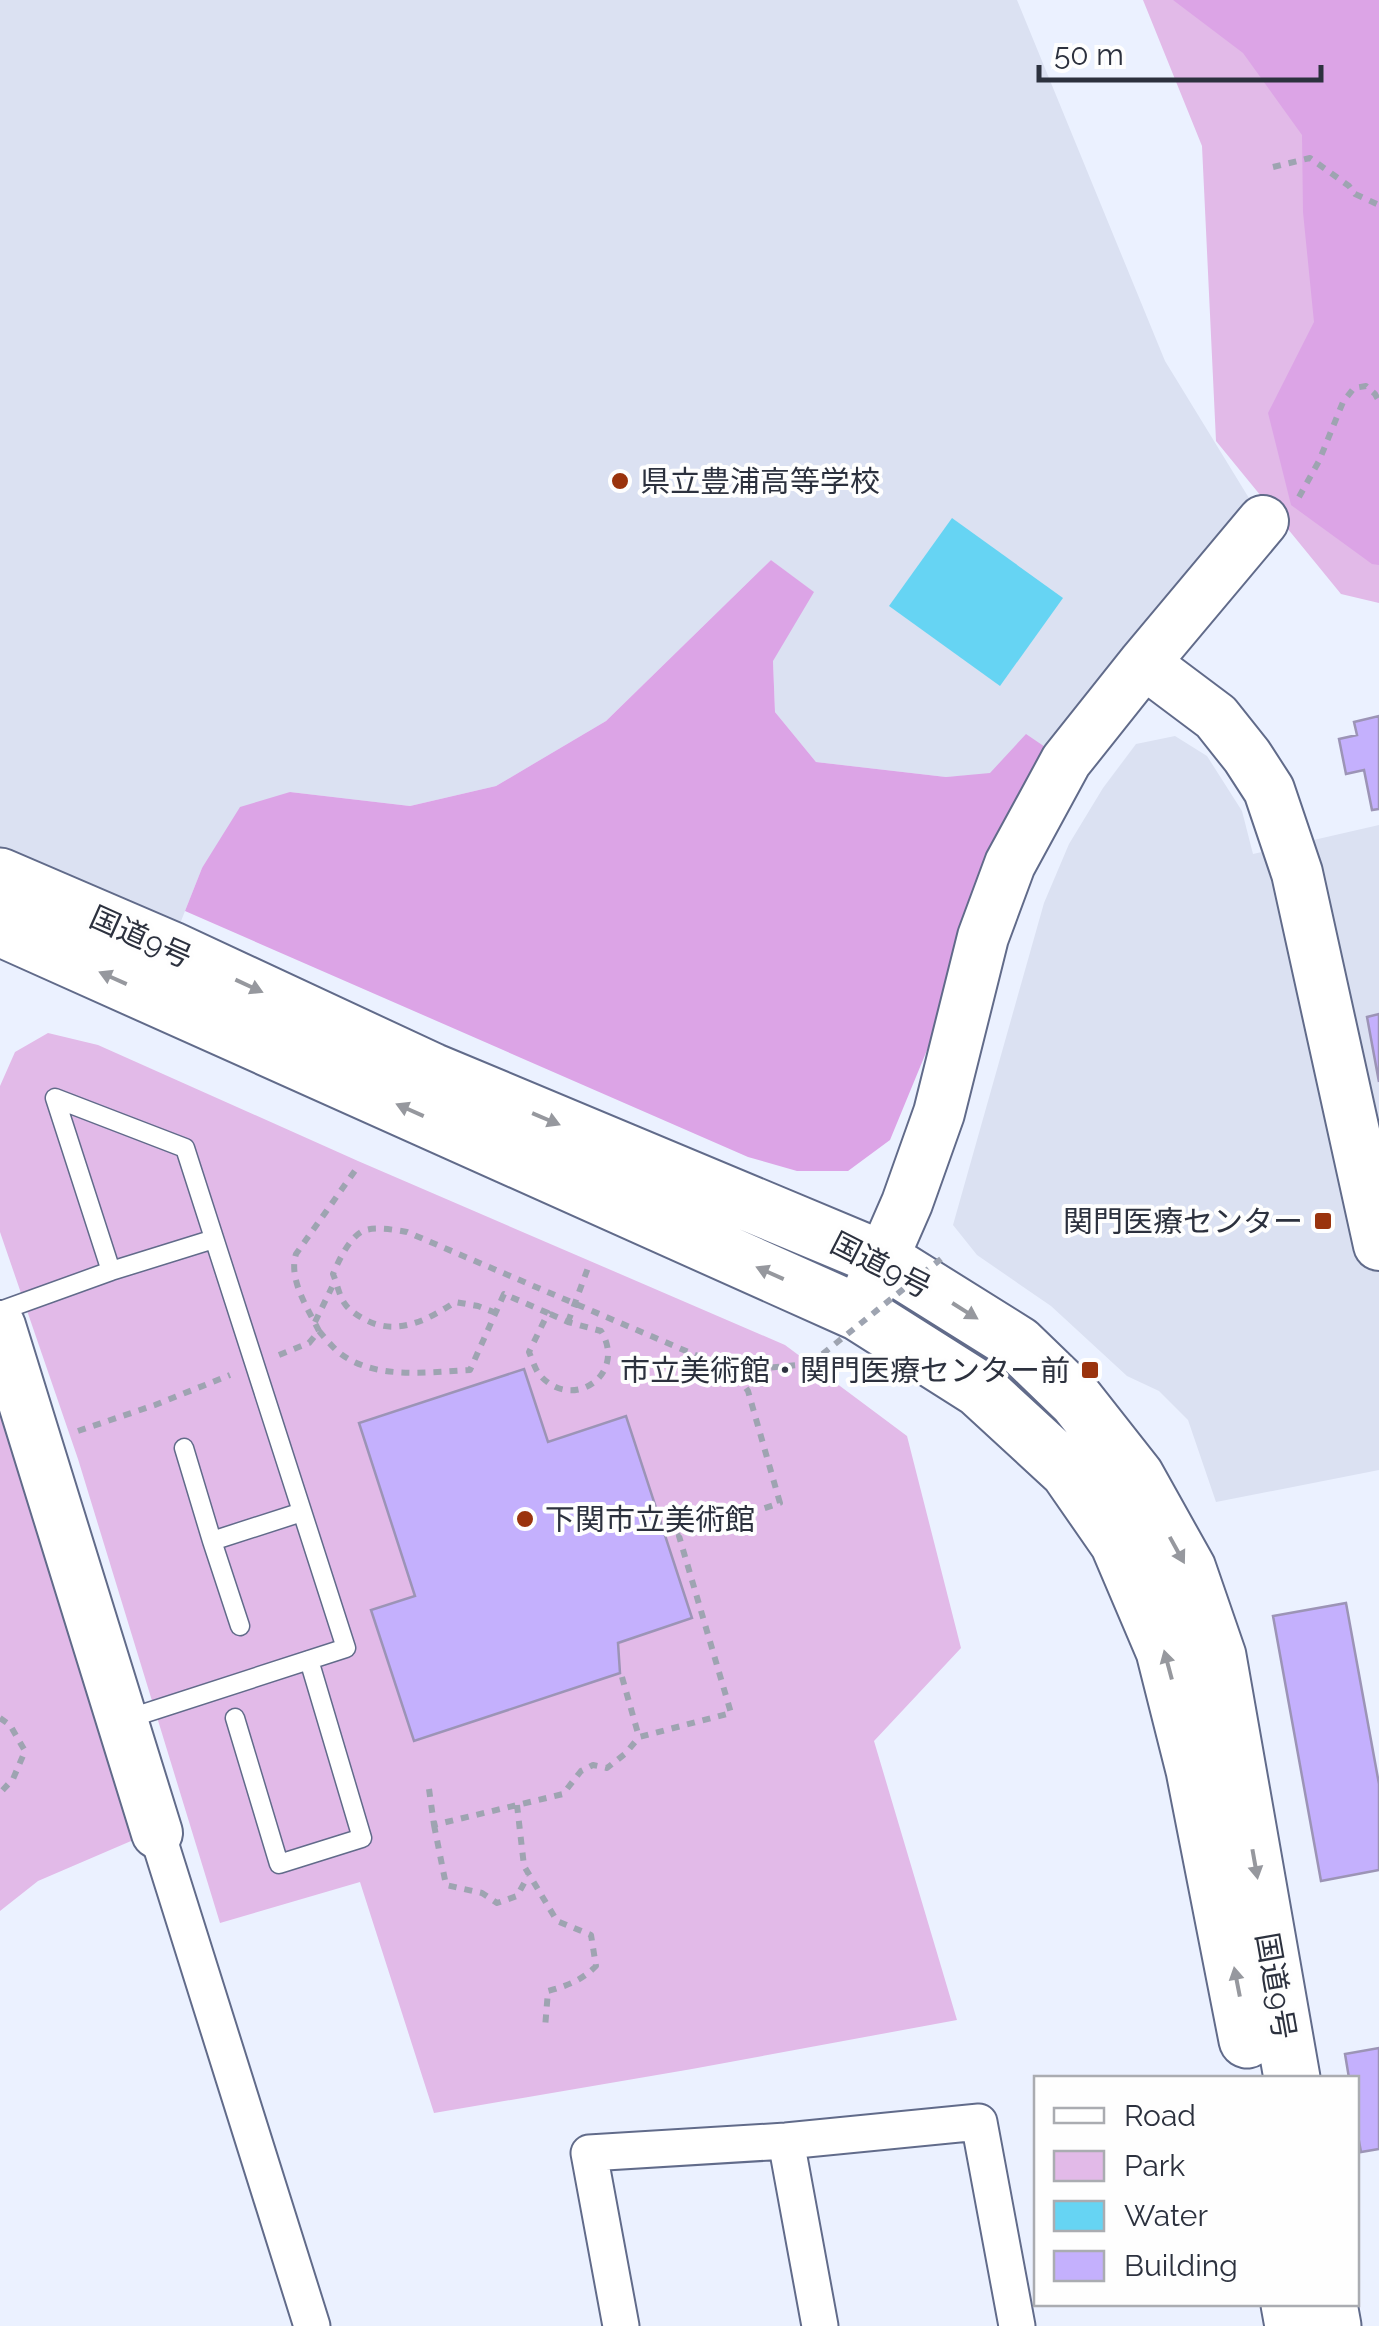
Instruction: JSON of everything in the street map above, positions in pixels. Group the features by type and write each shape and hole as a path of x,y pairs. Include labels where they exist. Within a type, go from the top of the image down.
{"highway":[{"name":"国道9号","path":"0,876 170,949 432,1071 882,1259 1018,1344 1077,1400 1136,1476 1188,1569 1218,1656 1292,2076"},
{"name":"国道9号","path":"0,928 859,1313 979,1389 1068,1471 1118,1542 1164,1651 1198,1789 1253,2076"}],"street":[{"path":"859,1313 907,1203 939,1113 984,937 1010,864 1066,761 1263,521"},
{"path":"1144,663 1216,718 1269,790 1297,873 1379,1244"},
{"path":"0,1326 312,2326"},
{"path":"620,2326 589,2154 786,2141 979,2122 1018,2326"},
{"path":"786,2141 820,2326"}],"lane":[{"path":"112,1271 55,1098 186,1148 346,1648 122,1721"},
{"path":"0,1311 214,1239"},
{"path":"184,1448 240,1626"},
{"path":"212,1540 302,1512"},
{"path":"234,1718 279,1864 362,1838 309,1660"}],"path":[{"path":"1274,167 1310,158 1356,194 1379,206"},
{"path":"1263,521 1289,514 1354,388 1366,386 1379,401"},
{"path":"496,1314 455,1302 424,1321 401,1327 379,1326 344,1304 333,1274 347,1247 364,1231 408,1232 733,1371 810,1364 941,1259"},
{"path":"568,1322 589,1265"},
{"path":"315,1323 332,1287"},
{"path":"319,1331 337,1351 379,1370 470,1370 504,1294 601,1332 608,1341 608,1364 598,1380 580,1391 560,1389 540,1374 529,1352 548,1312"},
{"path":"434,1825 563,1794 582,1771 593,1765 607,1768 640,1737 731,1713 679,1536 780,1503 748,1391 733,1371"},
{"path":"622,1676 640,1737"},
{"path":"0,1718 10,1724 24,1751 13,1779 0,1793"},
{"path":"429,1789 446,1885 482,1893 497,1904 517,1896 528,1875"},
{"path":"517,1804 528,1875 557,1921 591,1935 596,1966 565,1987 548,1991 545,2028"}],"shaded area":[{"name":"県立豊浦高等学校","path":"0,0 1017,0 1165,361 1263,521 1066,761 946,777 816,762 775,712 773,660 813,592 771,560 606,721 496,786 410,806 290,792 202,868 170,949 0,876"},
{"path":"1173,0 1379,0 1379,565 1372,564 1291,505 1268,413 1314,322 1303,212 1302,135 1243,53"},
{"path":"771,560 814,592 773,661 775,712 816,762 946,777 990,773 1026,734 1051,751 977,907 932,1038 890,1140 848,1171 797,1171 748,1157 185,911 202,868 240,807 290,792 410,806 496,786 606,721"},
{"path":"1175,736 1207,756 1242,811 1253,854 1379,825 1379,1470 1216,1502 1188,1420 1159,1391 1127,1376 1051,1306 977,1255 953,1225 1044,903 1069,844 1136,744"}],"green space":[{"path":"1143,0 1379,0 1379,603 1341,594 1216,441 1202,146"},
{"name":"下関市立美術館","path":"48,1033 98,1045 785,1345 907,1436 961,1648 874,1741 957,2020 434,2113 360,1882 220,1923 78,1459 0,1232 0,1086 15,1052"},
{"path":"0,1340 152,1832 38,1881 0,1911"}],"water":[{"path":"952,518 1063,598 1000,686 889,606"}],"building":[{"path":"1379,716 1379,809 1372,810 1364,770 1346,774 1339,739 1357,735 1354,722"},
{"path":"1379,1014 1379,1082 1367,1017"},
{"name":"下関市立美術館","path":"524,1369 548,1442 626,1416 692,1618 618,1643 620,1673 414,1741 371,1610 415,1596 359,1423"},
{"path":"1346,1603 1379,1784 1379,1870 1321,1881 1273,1616"},
{"path":"1379,2048 1379,2149 1361,2152 1359,2076 1349,2076 1345,2054"}],"place":[{"name":"県立豊浦高等学校","path":"620,481"},
{"name":"関門医療センター","path":"1323,1221"},
{"name":"市立美術館・関門医療センター前","path":"1090,1370"},
{"name":"下関市立美術館","path":"525,1519"}]}
